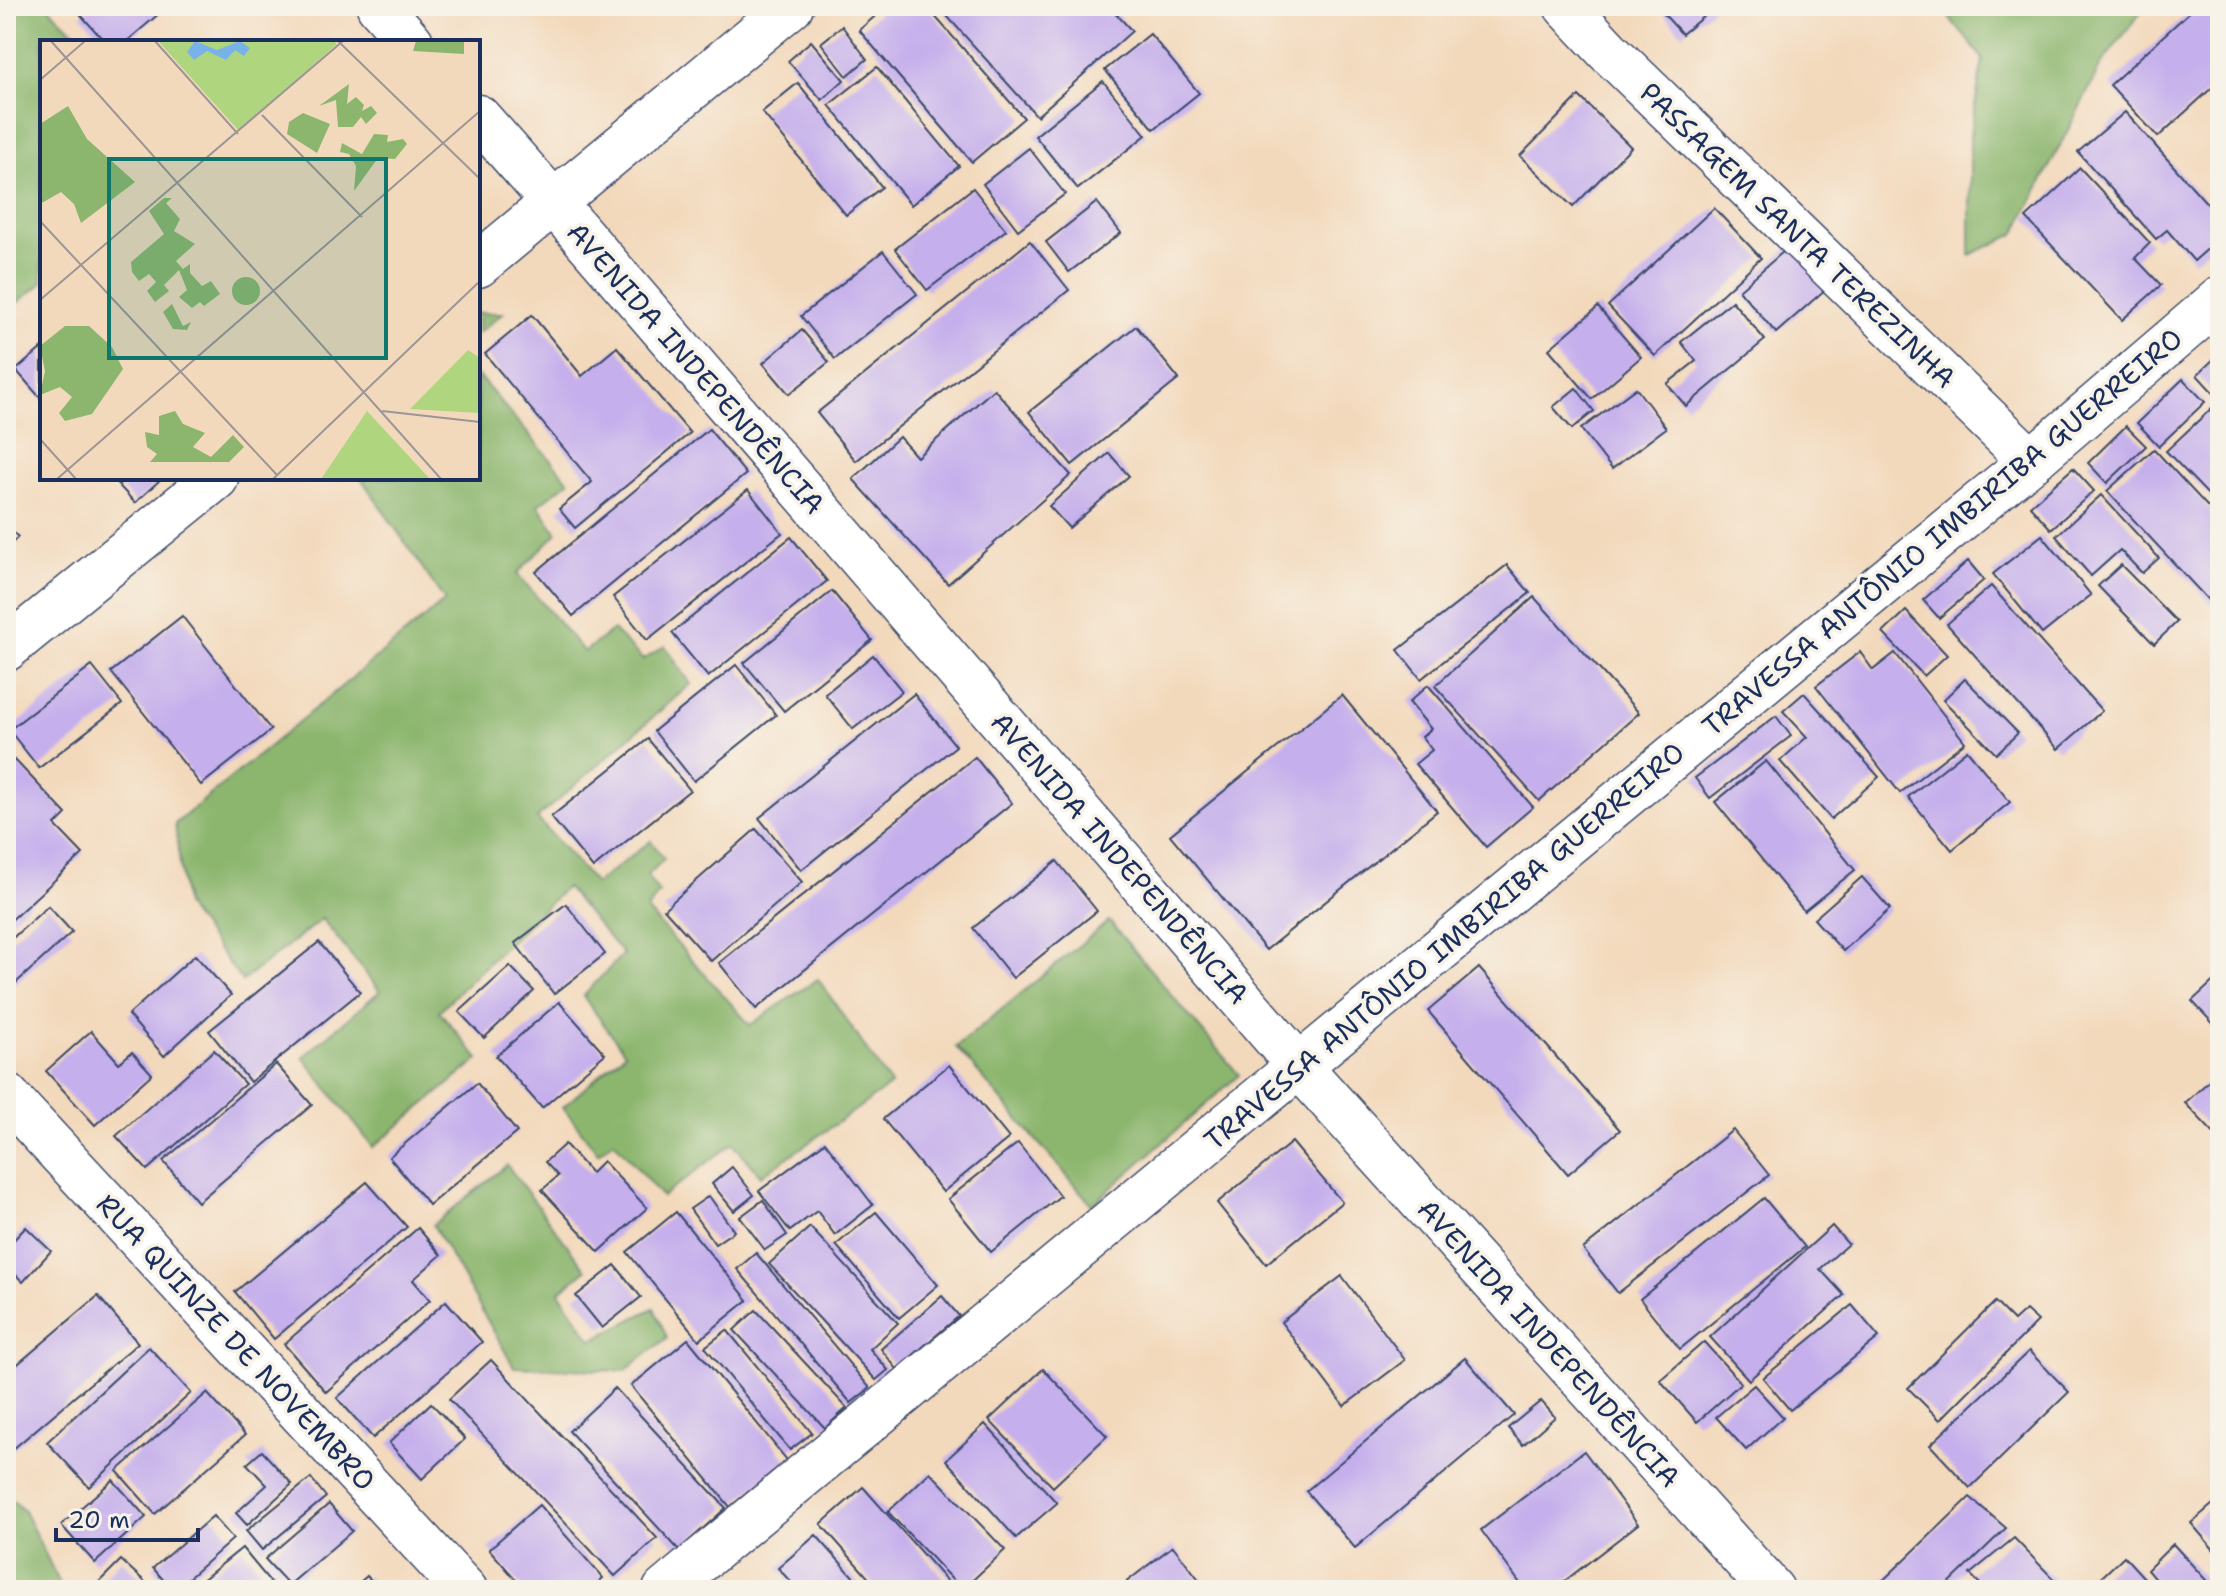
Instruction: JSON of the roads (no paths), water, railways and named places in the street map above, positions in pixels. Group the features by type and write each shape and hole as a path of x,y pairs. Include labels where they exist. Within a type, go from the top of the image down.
{"street":[{"path":"379,6 409,40"},
{"path":"480,263 791,6"},
{"name":"PASSAGEM SANTA TEREZINHA","path":"1566,6 1631,73 2031,461"},
{"name":"AVENIDA INDEPENDÊNCIA","path":"480,119 1299,1066 1772,1590"},
{"name":"TRAVESSA ANTÔNIO IMBIRIBA GUERREIRO","path":"665,1590 2031,461 2220,299"},
{"path":"6,649 214,480"},
{"name":"RUA QUINZE DE NOVEMBRO","path":"6,1095 465,1590"}]}
